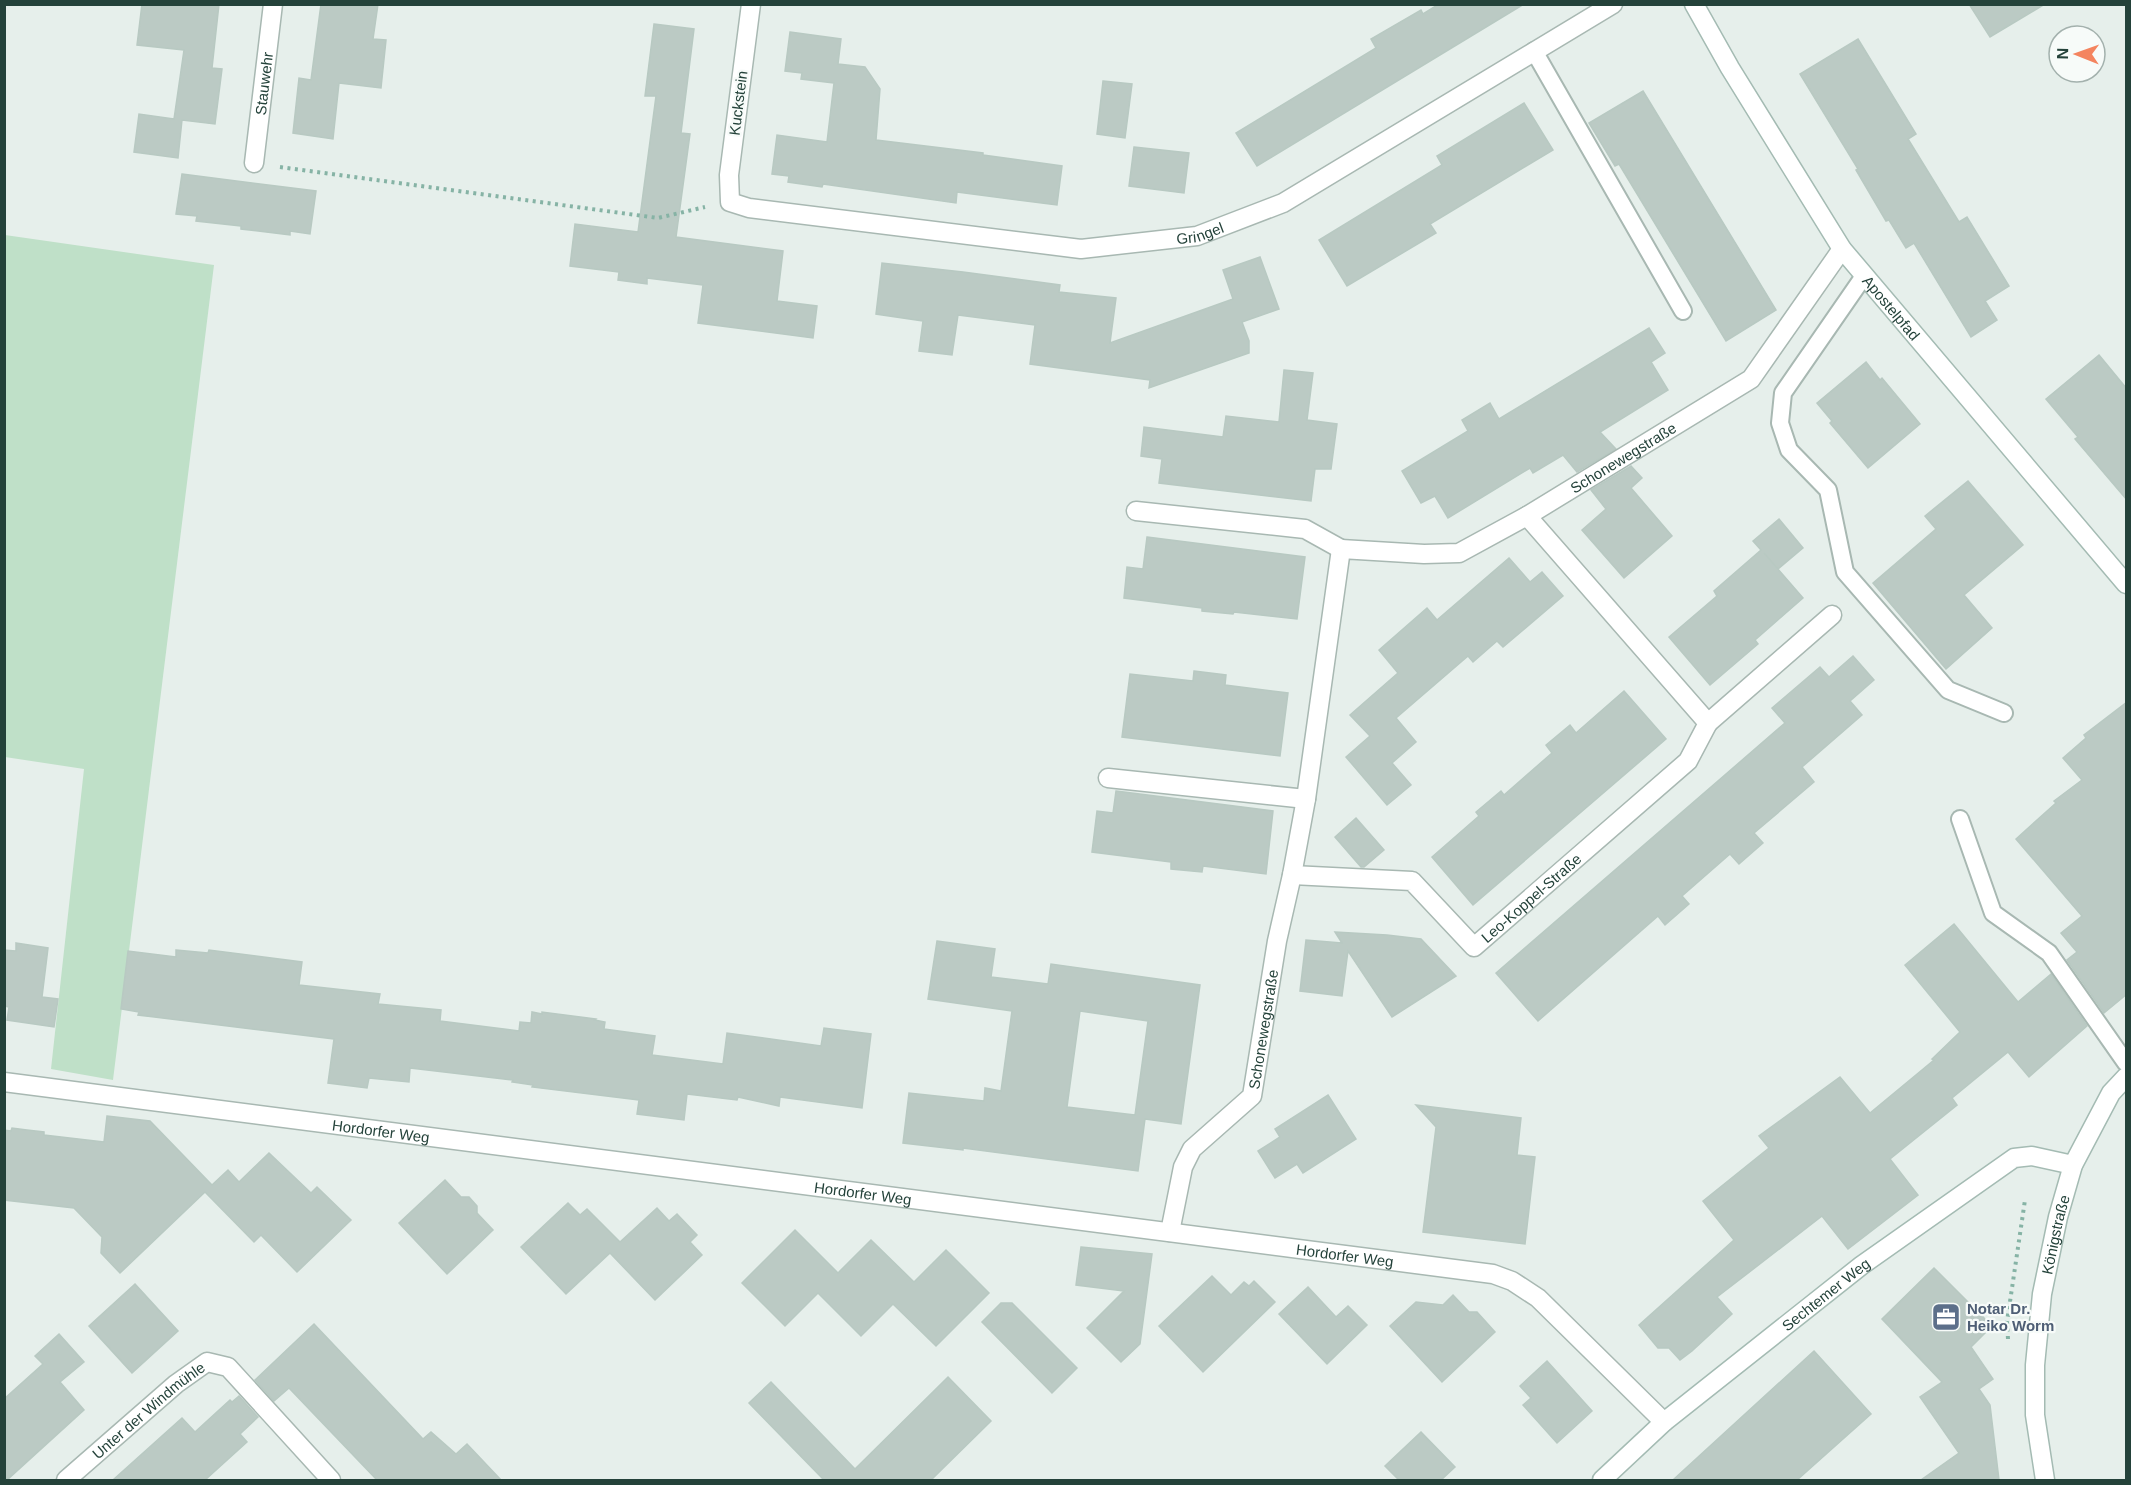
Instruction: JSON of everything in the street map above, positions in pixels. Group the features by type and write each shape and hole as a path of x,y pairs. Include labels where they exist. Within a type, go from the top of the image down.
{"street":[{"name":"Stauwehr","path":"254,163 273,4"},
{"name":"Kuckstein","path":"729,202 729,175 751,4"},
{"name":"Gringel","path":"729,202 749,208 1081,249 1197,236 1283,203 1613,4"},
{"name":"Apostelpfad","path":"1694,4 1730,68 1842,249 2127,584"},
{"name":"Schonewegstraße","path":"1136,511 1305,529 1341,549 1424,554 1459,553 1527,516 1751,379 1842,249"},
{"path":"1527,516 1708,723"},
{"name":"Schonewegstraße","path":"1170,1232 1183,1167 1192,1149 1252,1096 1277,941 1306,799 1341,549"},
{"name":"Leo-Koppel-Straße","path":"1292,875 1412,881 1474,947 1688,761 1708,723 1832,615"},
{"path":"1108,778 1306,799"},
{"name":"Königstraße","path":"2045,1480 2035,1415 2035,1365 2042,1293 2058,1217 2073,1165 2110,1094 2127,1077"},
{"name":"Hordorfer Weg","path":"4,1082 1493,1274 1538,1298 1664,1422"},
{"name":"Sechtemer Weg","path":"1602,1480 1664,1422 1862,1265 2014,1158 2032,1156 2073,1165"},
{"name":"Unter der Windmühle","path":"66,1480 176,1384 207,1362 228,1366 331,1480"}],"lane":[{"path":"1534,51 1683,311"},
{"path":"1864,276 1783,393 1780,423 1789,450 1828,490 1845,572 1948,690 2004,713"},
{"path":"1960,819 1993,913 2049,952 2127,1063"}],"path":[{"path":"254,163 658,218 729,202"},
{"path":"2018,1243 2025,1200"}],"green space":[{"path":"5,235 214,265 113,1080 51,1069 84,769 5,757"}],"building":[{"path":"142,4 219,4 212,68 222,69 215,124 182,120 178,158 134,152 139,114 174,119 184,50 137,45"},
{"path":"321,4 378,4 373,39 386,40 381,88 339,83 333,139 293,133 299,78 311,80"},
{"path":"1439,4 1524,4 1257,166 1236,133 1376,48 1371,39 1421,10 1423,14"},
{"path":"1969,4 2045,4 1990,37"},
{"path":"654,24 694,29 681,133 690,134 676,237 783,251 777,301 817,306 813,338 698,323 703,285 647,278 647,284 618,280 619,272 570,266 575,224 638,232 656,96 645,96"},
{"path":"790,32 841,39 838,64 865,67 880,89 876,140 983,153 983,155 1062,166 1057,205 957,192 956,203 823,184 822,187 788,182 789,176 772,174 777,135 827,142 834,83 801,79 802,73 785,71"},
{"path":"1858,39 1916,134 1908,139 1959,222 1967,217 2009,286 1985,301 1997,320 1971,337 1914,243 1906,248 1889,220 1886,221 1856,170 1858,169 1800,74"},
{"path":"1103,81 1132,84 1125,138 1097,134"},
{"path":"1643,91 1776,310 1726,341 1619,164 1615,166 1589,123"},
{"path":"1524,103 1553,150 1430,224 1436,233 1347,286 1319,240 1442,165 1437,156"},
{"path":"1134,147 1189,153 1184,193 1129,186"},
{"path":"182,174 316,191 310,234 290,231 290,235 241,229 241,226 196,221 197,216 176,214"},
{"path":"1260,257 1279,309 1242,322 1249,341 1249,353 1149,388 1150,380 1030,364 1035,325 958,315 952,355 919,351 923,321 876,314 882,263 963,272 1060,285 1059,292 1116,298 1110,343 1233,299 1223,270"},
{"path":"1649,328 1665,353 1651,362 1668,390 1600,432 1616,449 1577,472 1563,455 1533,473 1530,468 1448,518 1435,496 1421,503 1402,471 1468,431 1462,420 1490,403 1499,419"},
{"path":"2099,355 2127,389 2127,500 2075,439 2078,437 2046,399"},
{"path":"1866,362 1920,424 1868,468 1830,423 1832,421 1817,403"},
{"path":"1284,370 1313,373 1307,420 1337,424 1331,469 1315,469 1311,501 1159,483 1162,459 1141,456 1144,427 1223,437 1226,416 1279,422"},
{"path":"1631,466 1642,478 1631,488 1672,536 1624,578 1582,530 1606,509 1591,490"},
{"path":"1968,481 2023,545 1964,595 1992,628 1946,669 1873,583 1936,529 1925,516"},
{"path":"1779,519 1803,548 1778,569 1764,553 1803,598 1755,640 1758,644 1710,685 1669,637 1717,596 1714,591 1761,550 1753,541"},
{"path":"1147,537 1305,557 1297,619 1202,611 1202,608 1124,598 1127,567 1143,569"},
{"path":"1509,558 1530,582 1542,572 1563,596 1503,647 1497,641 1473,662 1468,656 1396,718 1416,742 1392,763 1411,785 1387,805 1346,757 1370,736 1350,715 1398,673 1379,650 1427,608 1437,620"},
{"path":"1853,656 1874,680 1850,701 1862,715 1802,767 1814,782 1754,833 1763,843 1739,864 1730,854 1682,896 1689,904 1665,925 1658,916 1538,1021 1496,973 1785,723 1772,708 1820,667 1829,677"},
{"path":"1194,671 1226,675 1225,685 1288,693 1280,756 1122,737 1130,674 1193,681"},
{"path":"1624,691 1666,739 1473,905 1432,857 1479,816 1476,812 1501,791 1504,795 1552,753 1546,745 1570,725 1576,733"},
{"path":"2127,702 2127,994 2104,1013 2067,960 2077,952 2061,933 2082,916 2016,839 2056,803 2054,801 2082,780 2063,758 2086,738 2084,735"},
{"path":"1116,791 1273,811 1266,874 1203,866 1202,872 1171,869 1171,862 1092,852 1097,811 1113,813"},
{"path":"1356,818 1384,850 1364,867 1361,867 1335,837"},
{"path":"1954,924 2018,1002 2051,974 2087,1026 2029,1077 2008,1052 1952,1098 1957,1105 1890,1159 1918,1195 1848,1249 1822,1216 1717,1297 1732,1314 1692,1351 1680,1360 1669,1348 1658,1348 1639,1325 1734,1240 1703,1201 1769,1148 1759,1136 1840,1077 1870,1113 1934,1060 1932,1059 1960,1032 1905,965"},
{"path":"1335,932 1421,939 1456,976 1392,1017 1348,951 1342,996 1300,991 1306,940 1342,943"},
{"path":"937,941 995,949 991,977 1048,984 1051,964 1200,985 1181,1124 1145,1119 1138,1171 963,1148 963,1150 903,1143 909,1093 984,1101 985,1088 1001,1091 1012,1011 928,999","holes":["1080,1011 1148,1021 1135,1115 1067,1107"]},
{"path":"16,943 48,948 42,997 58,999 54,1027 7,1020 9,1007 4,1006 4,950 16,951"},
{"path":"176,950 208,953 209,950 302,962 299,985 380,994 378,1004 441,1010 440,1021 519,1031 520,1022 531,1023 532,1012 596,1019 605,1022 604,1029 655,1036 652,1055 723,1064 727,1033 821,1046 824,1028 871,1034 862,1108 780,1097 779,1106 738,1097 737,1100 687,1094 684,1120 637,1114 639,1100 532,1087 533,1085 512,1082 513,1080 410,1068 409,1082 369,1078 367,1088 328,1083 334,1039 138,1015 139,1012 121,1009 128,951 176,957"},
{"path":"1328,1095 1356,1139 1303,1173 1297,1164 1275,1178 1258,1151 1280,1137 1275,1129"},
{"path":"1416,1105 1521,1118 1517,1155 1535,1157 1525,1244 1423,1232 1436,1127"},
{"path":"107,1116 150,1121 212,1185 228,1170 239,1182 269,1153 311,1193 317,1187 351,1220 297,1272 261,1235 254,1242 205,1192 120,1273 101,1253 102,1237 74,1208 4,1200 4,1130 11,1131 12,1128 44,1132 44,1135 104,1142"},
{"path":"445,1180 461,1197 469,1197 477,1206 477,1213 493,1230 447,1274 399,1223"},
{"path":"568,1203 580,1215 587,1209 620,1242 657,1208 669,1221 677,1214 697,1235 690,1242 702,1255 655,1300 610,1253 566,1294 521,1247"},
{"path":"795,1230 838,1273 871,1240 914,1282 946,1250 989,1293 936,1346 893,1304 861,1336 818,1293 785,1326 742,1283"},
{"path":"1081,1247 1152,1254 1140,1344 1121,1362 1087,1328 1124,1291 1076,1285"},
{"path":"1934,1268 1992,1326 1971,1347 1993,1379 1979,1389 1990,1405 1999,1480 1921,1480 1959,1453 1920,1397 1942,1382 1882,1319"},
{"path":"1212,1276 1231,1295 1244,1282 1249,1286 1254,1281 1275,1302 1203,1372 1159,1326"},
{"path":"135,1284 178,1331 132,1373 89,1326"},
{"path":"1308,1287 1336,1317 1348,1306 1367,1325 1327,1364 1279,1314"},
{"path":"1453,1295 1469,1312 1477,1312 1495,1332 1442,1382 1390,1326 1416,1302 1443,1305"},
{"path":"1001,1303 1012,1303 1077,1368 1052,1393 982,1322"},
{"path":"314,1324 423,1439 431,1432 456,1454 467,1444 501,1480 377,1480 289,1388 274,1401 255,1380"},
{"path":"59,1334 84,1362 60,1382 84,1410 7,1480 4,1480 4,1399 43,1364 35,1356"},
{"path":"1814,1351 1871,1414 1797,1480 1673,1480"},
{"path":"1547,1361 1592,1411 1557,1443 1523,1405 1531,1398 1520,1386"},
{"path":"948,1377 991,1421 931,1480 824,1480 749,1403 771,1382 855,1469"},
{"path":"239,1396 258,1417 240,1434 247,1442 205,1480 113,1480 182,1418 195,1432 230,1400 232,1402"},
{"path":"1421,1432 1455,1467 1441,1480 1399,1480 1385,1466"}],"place":[{"name":"Notar Dr. Heiko Worm","path":"1946,1317"}]}
